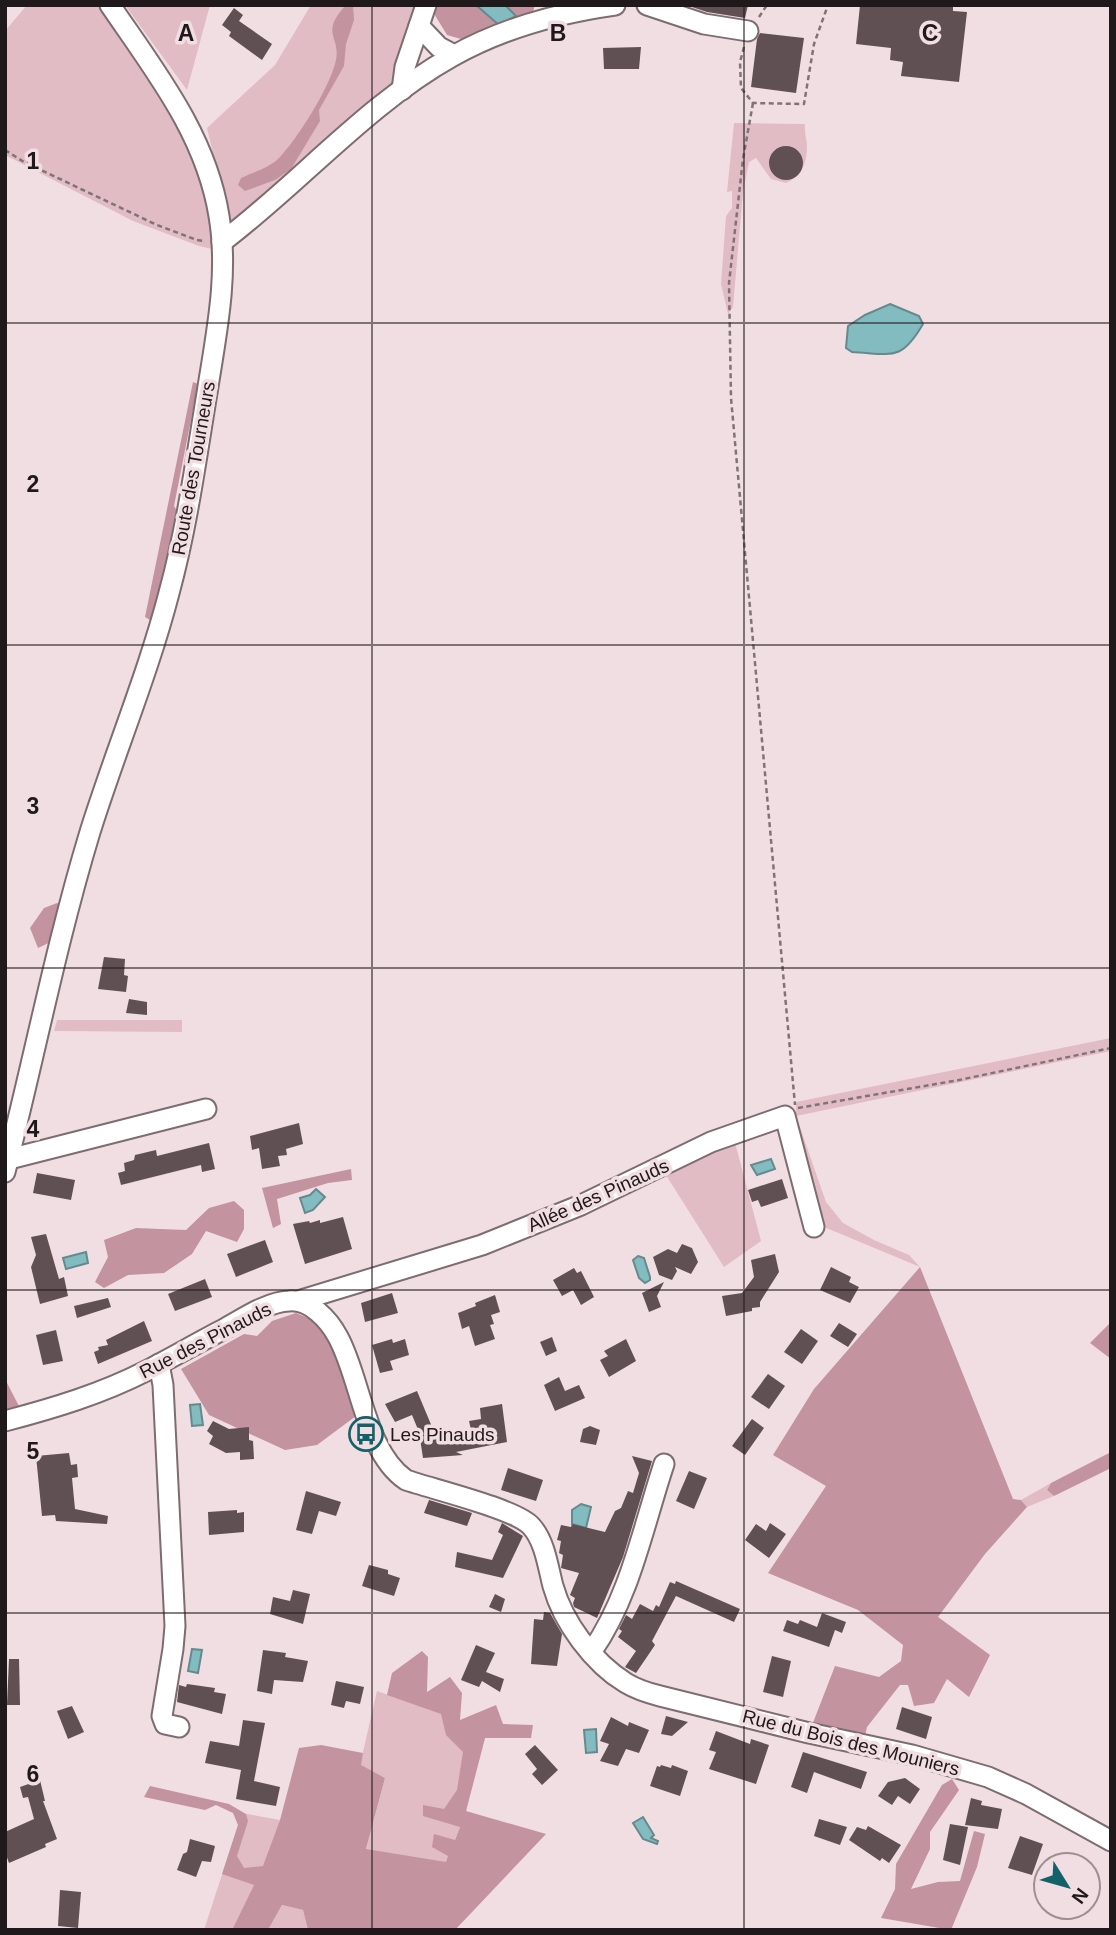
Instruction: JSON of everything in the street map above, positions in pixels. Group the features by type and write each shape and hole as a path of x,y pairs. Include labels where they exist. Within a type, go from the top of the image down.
{"street":[{"name":"Route des Tourneurs","path":"7,1166 91,831 155,641 181,546 193,484 220,300 222,242 214,191 206,164 168,89 110,5"},
{"path":"402,90 405,67 426,5"},
{"path":"222,242 402,90 454,55 537,20 615,5"},
{"path":"647,5 704,24 748,31"},
{"path":"419,26 439,47 454,55"},
{"path":"7,1166 206,1109"},
{"name":"Allée des Pinauds","path":"298,1301 482,1245 581,1205 711,1142 785,1116 814,1227"},
{"name":"Rue des Pinauds","path":"5,1421 74,1402 159,1364 252,1314 287,1301 298,1301 318,1312 328,1321 337,1336 349,1360 377,1443 399,1475 406,1480 510,1513 532,1527 545,1555 562,1614 570,1628 592,1651"},
{"path":"159,1364 163,1385 175,1603 173,1650 162,1716 166,1724 179,1727"},
{"path":"592,1651 607,1627 625,1585 664,1464"},
{"name":"Rue du Bois des Mouniers","path":"592,1651 607,1668 637,1689 809,1733 912,1755 975,1773 1018,1791 1111,1841"}],"path":[{"path":"753,103 804,104 814,44 828,5"},
{"path":"748,31 740,62 741,88 753,103 743,159 729,284 731,398 796,1102 793,1111 802,1105 958,1080 1111,1048"},
{"path":"5,150 24,162 157,225 197,240 222,242"}],"shaded area":[{"path":"27,5 97,5 166,99 201,168 215,232 210,237 212,249 133,221 5,155 5,31"},
{"path":"125,5 210,5 187,90"},
{"path":"311,5 427,5 392,90 239,223 231,220 227,212 207,128 275,65"},
{"path":"346,5 353,5 354,20 346,44 344,66 319,110 320,121 291,169 275,180 245,191 238,185 241,178 279,158 295,139 319,100 337,55 332,29"},
{"path":"434,5 476,5 499,25 468,41 447,35 433,12"},
{"path":"505,5 535,5 533,12 516,16"},
{"path":"734,123 805,124 807,147 802,169 786,183 771,179 756,158 749,162 743,192 733,307 728,314 721,284 726,216 732,208 732,191 727,192"},
{"path":"193,382 198,384 174,506 180,516 155,623 145,617"},
{"path":"57,903 64,907 57,939 38,948 30,928 44,908"},
{"path":"57,1020 182,1020 182,1032 54,1031"},
{"path":"1111,1038 1111,1051 796,1116 796,1102"},
{"path":"796,1116 826,1202 843,1223 909,1255 920,1267 824,1227"},
{"path":"733,1135 761,1241 724,1267 664,1172"},
{"path":"351,1169 352,1180 328,1183 277,1199 281,1224 273,1228 262,1188"},
{"path":"234,1201 244,1210 244,1229 237,1242 206,1231 192,1254 164,1273 128,1275 104,1288 95,1282 108,1257 104,1240 136,1228 186,1230 209,1208"},
{"path":"920,1267 1013,1499 1021,1500 1027,1507 985,1554 938,1617 990,1655 969,1697 947,1679 934,1703 914,1706 908,1685 900,1685 867,1727 863,1744 809,1733 835,1666 879,1677 901,1661 903,1645 858,1610 768,1573 826,1486 773,1455 814,1389"},
{"path":"296,1313 320,1323 342,1363 356,1416 317,1445 285,1450 209,1415 181,1369 244,1334 257,1336 272,1321"},
{"path":"1111,1322 1111,1359 1090,1343"},
{"path":"5,1379 21,1410 5,1414"},
{"path":"1111,1452 1111,1468 1054,1496 1047,1490 1051,1483"},
{"path":"1051,1483 1047,1490 1054,1496 1027,1507 1021,1500"},
{"path":"422,1651 428,1657 427,1692 450,1677 462,1693 460,1720 496,1705 503,1724 533,1725 531,1738 485,1738 466,1811 546,1834 455,1930 308,1930 303,1910 282,1905 268,1930 232,1930 254,1885 222,1874 238,1825 233,1813 216,1805 205,1810 144,1797 150,1786 229,1804 246,1814 248,1821 237,1856 244,1868 263,1866 280,1820 299,1748 321,1745 363,1753 361,1765 385,1778 366,1849 446,1862 448,1856 432,1847 434,1834 455,1840 460,1827 423,1816 423,1805 444,1809 457,1790 463,1752 446,1735 441,1714 387,1695 392,1673"},
{"path":"377,1691 487,1730 466,1811 446,1863 366,1850 385,1778 360,1765"},
{"path":"952,1779 959,1790 930,1832 930,1849 911,1889 938,1882 960,1881 974,1831 985,1834 977,1867 951,1930 881,1918 895,1889 896,1864 942,1785"},
{"path":"242,1813 280,1820 266,1861 232,1930 204,1930"},
{"path":"282,1905 303,1910 308,1930 268,1930"}],"water":[{"path":"476,5 505,5 516,16 499,25"},
{"path":"890,304 919,316 923,324 908,345 894,353 886,354 852,352 846,348 848,326"},
{"path":"771,1159 775,1169 757,1175 751,1165"},
{"path":"316,1189 325,1197 313,1210 305,1213 300,1198 310,1195"},
{"path":"86,1252 88,1263 66,1269 63,1258"},
{"path":"638,1256 644,1258 650,1277 645,1283 639,1278 633,1260"},
{"path":"200,1404 203,1425 192,1426 190,1405"},
{"path":"581,1504 591,1507 586,1528 572,1524 572,1510"},
{"path":"192,1649 202,1650 198,1673 188,1671"},
{"path":"596,1729 597,1752 586,1753 584,1730"},
{"path":"643,1817 654,1835 651,1838 658,1841 657,1844 643,1839 633,1823"}],"building":[{"path":"686,5 748,5 745,18 707,12"},
{"path":"860,5 953,5 953,11 967,12 959,82 901,76 903,62 890,60 891,48 856,44"},
{"path":"234,8 243,15 239,21 272,44 262,60 229,36 231,32 222,25"},
{"path":"760,33 804,38 796,93 751,87"},
{"path":"641,47 639,69 604,69 603,48"},
{"path":"786,146 798,151 803,163 798,175 786,180 774,175 769,163 774,151"},
{"path":"104,957 125,959 124,975 128,976 126,992 98,989"},
{"path":"129,999 147,1002 147,1015 126,1013"},
{"path":"299,1123 303,1144 286,1149 287,1155 278,1156 280,1166 262,1169 259,1148 252,1150 250,1136"},
{"path":"209,1143 215,1169 202,1172 201,1165 121,1185 118,1173 125,1171 124,1163 134,1160 135,1155 156,1150 157,1156"},
{"path":"37,1173 75,1180 71,1200 33,1193"},
{"path":"782,1179 788,1198 761,1207 758,1200 752,1202 748,1190"},
{"path":"343,1217 352,1249 305,1264 293,1224 320,1220 320,1223"},
{"path":"46,1234 59,1279 64,1277 68,1296 40,1304 31,1267 36,1255 31,1237"},
{"path":"265,1240 273,1262 236,1277 227,1254"},
{"path":"682,1244 692,1248 698,1262 691,1274 675,1267 677,1271 672,1280 659,1275 653,1257 668,1249 677,1253"},
{"path":"775,1254 779,1272 760,1302 760,1307 726,1316 722,1296 742,1293 754,1277 751,1260"},
{"path":"831,1267 851,1277 849,1282 859,1287 850,1303 820,1290"},
{"path":"574,1268 577,1273 581,1271 594,1297 581,1305 573,1290 562,1296 553,1280"},
{"path":"205,1279 212,1297 175,1311 168,1294"},
{"path":"664,1282 657,1296 661,1307 649,1312 642,1293"},
{"path":"392,1293 398,1313 365,1322 361,1303"},
{"path":"495,1295 500,1312 491,1315 494,1324 490,1325 495,1339 475,1346 469,1326 462,1329 458,1313"},
{"path":"108,1298 111,1307 77,1318 74,1306"},
{"path":"144,1321 152,1341 98,1364 94,1352 99,1350 98,1347 108,1345 106,1340"},
{"path":"839,1323 857,1334 848,1347 830,1336"},
{"path":"801,1329 818,1341 802,1364 784,1352"},
{"path":"56,1330 63,1361 43,1365 36,1335"},
{"path":"552,1337 557,1351 546,1356 540,1342"},
{"path":"392,1339 393,1343 405,1339 409,1355 390,1361 393,1370 380,1373 372,1345"},
{"path":"626,1339 636,1361 609,1377 600,1360 608,1356 604,1351"},
{"path":"768,1374 785,1386 769,1409 751,1397"},
{"path":"559,1377 565,1391 579,1385 585,1398 555,1411 544,1385"},
{"path":"417,1391 435,1434 471,1430 469,1421 481,1419 480,1408 502,1404 507,1442 456,1452 463,1455 423,1458 419,1432 412,1415 395,1422 385,1404"},
{"path":"752,1419 764,1428 745,1455 732,1446"},
{"path":"213,1421 229,1429 249,1427 254,1459 240,1460 240,1452 226,1453 209,1444 213,1436 207,1431"},
{"path":"590,1426 600,1430 596,1445 580,1442 583,1429"},
{"path":"69,1453 71,1465 77,1464 78,1477 72,1478 75,1509 108,1516 107,1524 56,1521 55,1515 42,1516 36,1456"},
{"path":"632,1456 652,1461 623,1557 597,1618 574,1607 575,1598 570,1595 579,1573 561,1568 561,1541 557,1540 561,1525 571,1527 572,1524 605,1532 615,1511 621,1508 628,1491 633,1493 639,1473"},
{"path":"508,1468 543,1480 536,1501 501,1490"},
{"path":"689,1471 707,1478 694,1509 676,1501"},
{"path":"306,1491 341,1502 336,1516 319,1511 312,1534 296,1530"},
{"path":"429,1500 472,1513 467,1526 424,1513"},
{"path":"237,1510 237,1513 244,1512 244,1532 209,1535 208,1512"},
{"path":"502,1523 523,1536 503,1578 455,1567 457,1552 492,1560 503,1535 498,1532"},
{"path":"770,1523 786,1534 769,1558 745,1540 756,1524 766,1531"},
{"path":"369,1565 388,1570 388,1574 400,1578 394,1596 362,1586"},
{"path":"676,1581 740,1609 734,1622 676,1596 652,1641 655,1645 636,1673 625,1667 636,1651 618,1637 622,1631 619,1629 626,1615 632,1619 640,1604 653,1611 656,1605 659,1607 670,1582 675,1584"},
{"path":"293,1590 310,1594 303,1624 270,1614 273,1597 290,1601"},
{"path":"495,1594 505,1599 501,1612 489,1607"},
{"path":"544,1612 550,1613 562,1634 557,1666 531,1664 534,1619 543,1620"},
{"path":"822,1613 846,1622 842,1633 835,1630 829,1647 783,1631 787,1620 798,1624 800,1620 817,1627"},
{"path":"476,1645 495,1653 486,1672 504,1679 500,1692 482,1681 479,1687 461,1680"},
{"path":"263,1650 286,1653 285,1657 308,1661 303,1682 274,1680 272,1694 257,1691"},
{"path":"772,1656 791,1661 783,1697 763,1692"},
{"path":"9,1659 19,1659 20,1705 7,1705"},
{"path":"336,1681 364,1687 360,1704 346,1701 344,1708 331,1705"},
{"path":"187,1684 215,1688 214,1692 226,1694 222,1714 177,1702 179,1685 186,1687"},
{"path":"72,1706 84,1732 68,1739 57,1711"},
{"path":"902,1707 932,1717 926,1739 896,1729"},
{"path":"666,1716 688,1722 672,1736 661,1734"},
{"path":"611,1717 628,1726 629,1722 649,1730 639,1753 626,1749 618,1766 600,1761 609,1744 600,1741"},
{"path":"243,1720 265,1723 254,1781 280,1787 276,1806 236,1799 241,1770 205,1763 210,1741 239,1746"},
{"path":"716,1731 750,1744 751,1739 769,1745 756,1784 709,1769 716,1752 709,1750"},
{"path":"535,1745 558,1770 542,1785 532,1774 537,1769 525,1754"},
{"path":"803,1752 867,1772 861,1789 814,1772 807,1793 791,1787"},
{"path":"672,1765 688,1771 680,1796 650,1786 657,1766 671,1768"},
{"path":"905,1778 920,1789 910,1804 898,1796 892,1805 878,1796 888,1782"},
{"path":"40,1780 43,1801 57,1839 45,1844 46,1847 9,1863 5,1852 5,1832 34,1819 28,1797 23,1798 20,1787"},
{"path":"971,1798 982,1801 981,1805 1002,1809 998,1829 965,1825"},
{"path":"819,1819 847,1827 840,1845 814,1836"},
{"path":"950,1824 968,1827 960,1865 943,1860"},
{"path":"868,1826 901,1845 889,1863 882,1858 880,1861 849,1840 857,1827 866,1830"},
{"path":"1020,1836 1043,1844 1041,1851 1032,1851 1032,1875 1008,1868"},
{"path":"190,1839 215,1846 211,1862 202,1861 196,1877 177,1870 183,1854 187,1852"},
{"path":"60,1890 81,1892 78,1928 58,1926"}],"place":[{"name":"Les Pinauds","path":"366,1434"}]}
